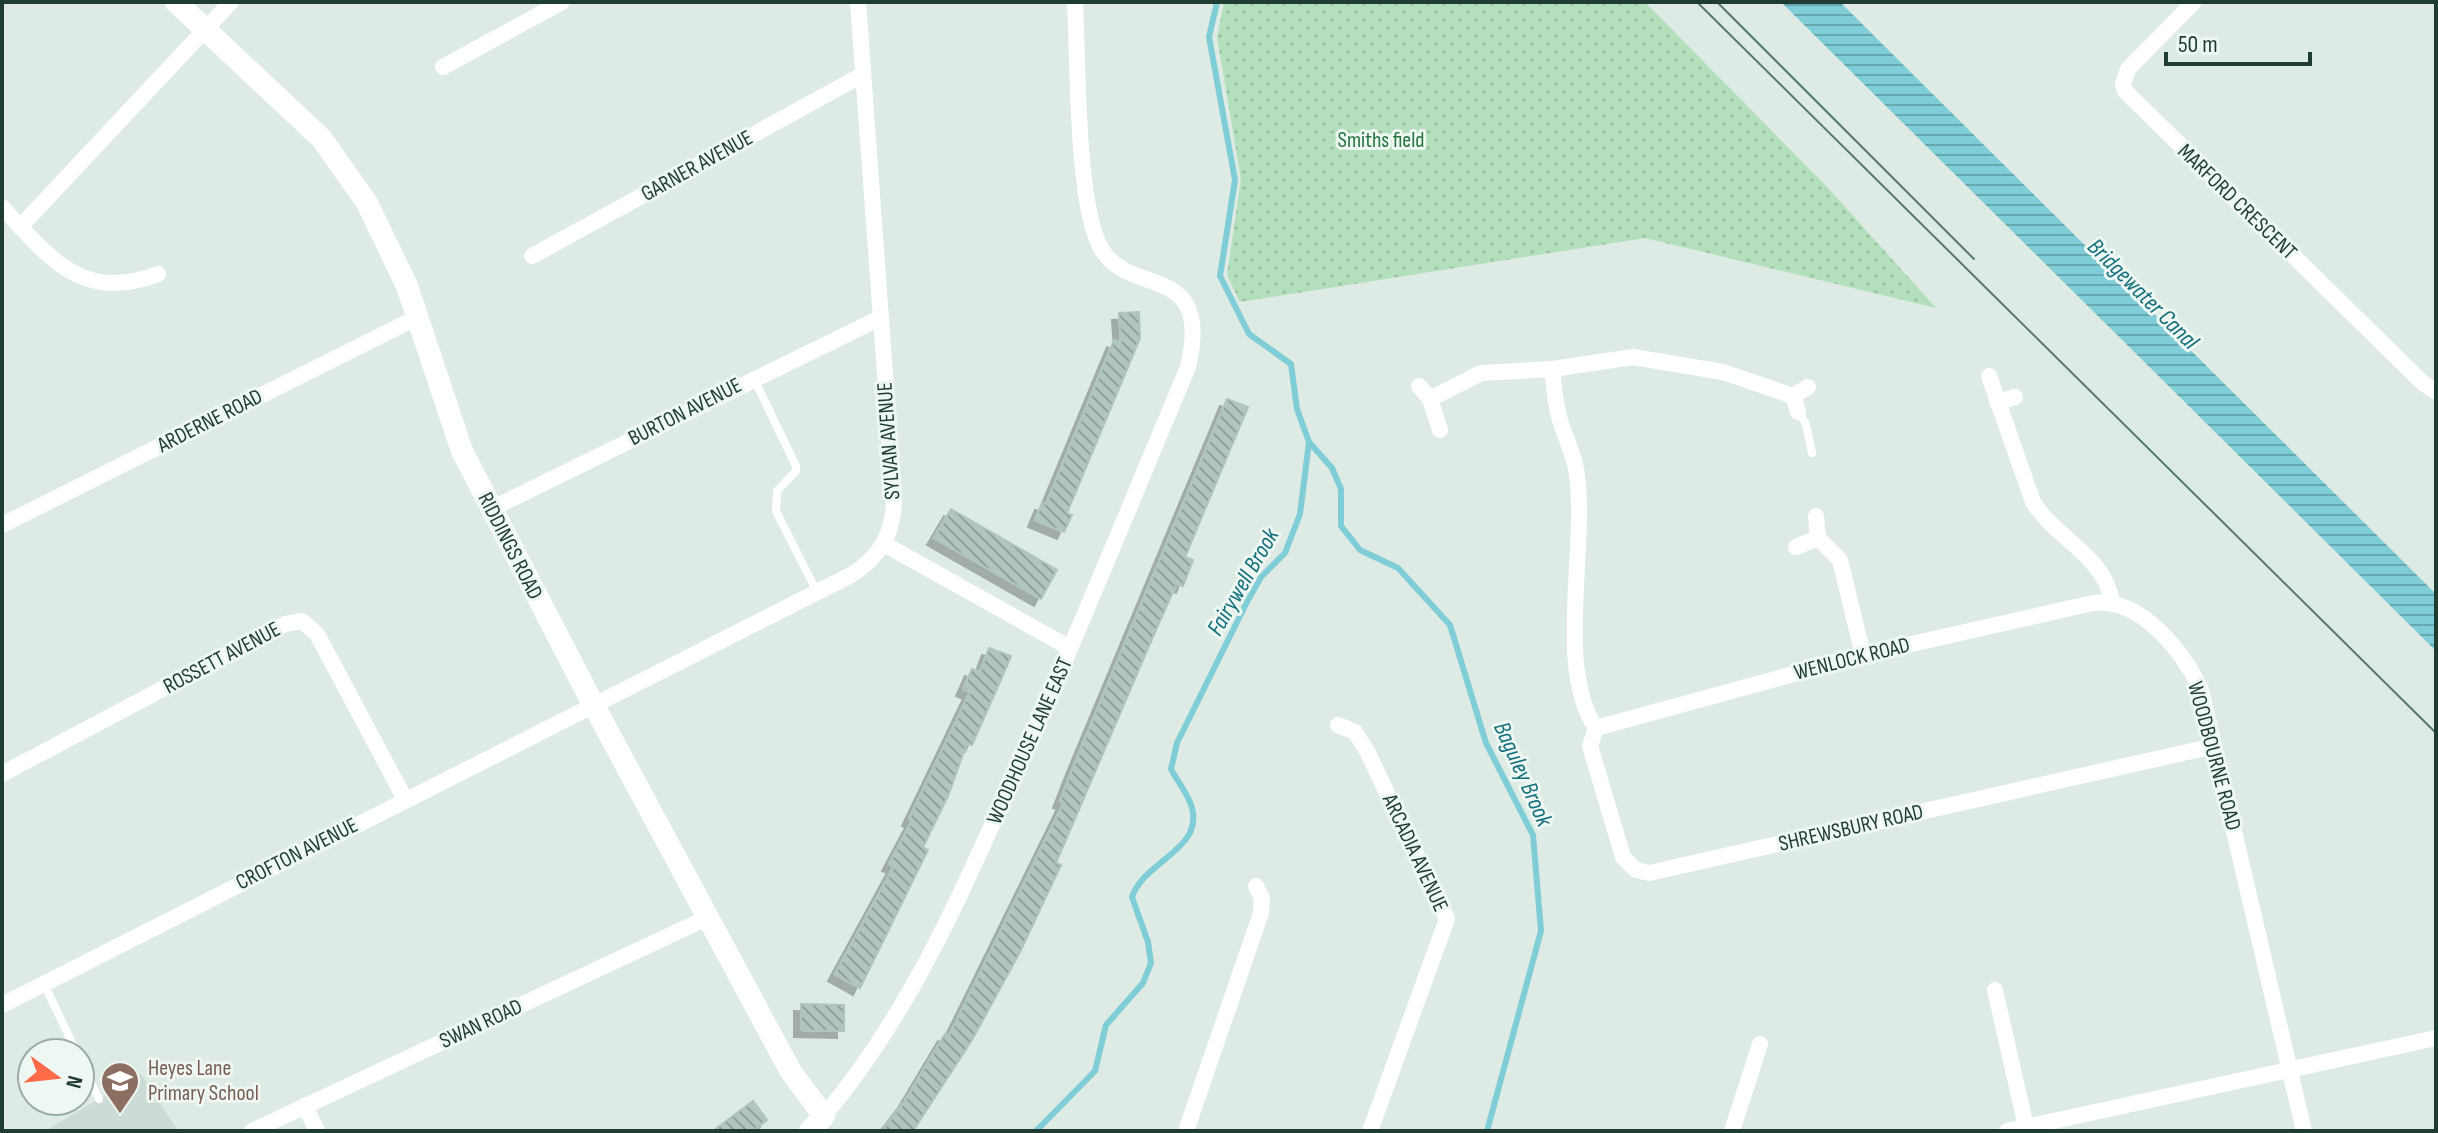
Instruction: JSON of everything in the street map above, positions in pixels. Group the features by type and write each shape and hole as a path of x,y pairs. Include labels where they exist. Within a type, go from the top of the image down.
{"street":[{"name":"RIDDINGS ROAD","path":"176,2 336,156 381,228 418,317 462,451 817,1124"},
{"path":"20,227 231,2"},
{"path":"443,67 562,2"},
{"name":"SYLVAN AVENUE","path":"858,2 894,498 892,523 884,544"},
{"name":"WOODHOUSE LANE EAST","path":"817,1124 869,1059 910,995 984,845 1188,367 1194,342 1187,307 1176,293 1161,282 1116,265 1103,251 1087,215 1075,2"},
{"name":"MARFORD CRESCENT","path":"2194,2 2128,69 2123,84 2125,91 2423,383 2436,392"},
{"name":"GARNER AVENUE","path":"532,256 862,75"},
{"path":"2,207 53,260 87,279 127,285 158,274"},
{"name":"ARDERNE ROAD","path":"2,525 418,317"},
{"name":"BURTON AVENUE","path":"491,509 880,318"},
{"path":"1440,430 1424,393 1481,373 1552,369 1603,360 1661,359 1723,372 1800,399"},
{"name":"SHREWSBURY ROAD","path":"1552,369 1558,414 1576,470 1578,547 1574,634 1587,715 1596,728 1590,746 1623,857 1636,870 1649,873 2214,746"},
{"path":"1989,376 2033,502 2041,515 2094,563 2107,583 2112,602"},
{"path":"1997,402 2015,397"},
{"path":"1816,516 1818,538 1840,560 1863,655"},
{"path":"1796,547 1818,538"},
{"path":"593,704 865,566 884,544 1070,648"},
{"name":"WENLOCK ROAD","path":"1596,728 1863,655 2112,602"},
{"name":"WOODBOURNE ROAD","path":"2112,602 2133,609 2188,664 2201,690 2304,1131"},
{"name":"ROSSETT AVENUE","path":"2,774 285,624 302,621 317,634 405,799"},
{"name":"CROFTON AVENUE","path":"2,1005 593,704"},
{"name":"ARCADIA AVENUE","path":"1338,725 1355,732 1367,751 1447,919 1370,1131"},
{"path":"1186,1131 1261,913 1262,898 1256,886"},
{"name":"SWAN ROAD","path":"252,1131 709,917"},
{"path":"1995,990 2026,1127"},
{"path":"2007,1131 2436,1038"},
{"path":"1732,1131 1760,1044"},
{"path":"305,1106 317,1131"}],"lane":[{"path":"753,378 796,466 796,471 777,491 776,511 817,592"},
{"path":"1800,399 1812,453"},
{"path":"44,983 69,1037"},
{"path":"96,1093 99,1099"}],"shaded area":[{"name":"Heyes Lane Primary School","path":"141,1074 178,1131 45,1131 69,1117 96,1117 96,1101"}],"green space":[{"name":"Smiths field","path":"1224,2 1645,2 1828,188 1936,308 1645,238 1240,302 1227,275 1241,179 1217,37"}],"water":[{"path":"1781,2 1840,2 2436,594 2436,651"}],"building":[{"path":"1139,312 1140,338 1067,513 1072,515 1064,532 1035,520 1042,503 1046,504 1114,340 1121,343 1119,313"},
{"path":"1227,399 1248,407 1185,557 1193,560 1183,586 1177,583 1155,632 1056,863 1061,865 1020,952 972,1040 913,1131 882,1131 905,1101 945,1034 949,1036 1064,802 1060,801 1074,765"},
{"path":"951,509 1057,570 1041,599 934,538"},
{"path":"989,648 1011,656 972,745 967,743 948,796 923,847 928,850 860,988 835,974 894,866 889,864 912,821 909,819 970,692 963,689 972,669 980,672"},
{"path":"801,1004 844,1005 844,1031 801,1030"},
{"path":"753,1101 767,1120 752,1131 713,1131"}],"waterway":[{"name":"Fairywell Brook","path":"1036,1131 1095,1071 1106,1025 1143,983 1151,963 1148,942 1132,897 1148,874 1181,845 1189,835 1193,822 1186,793 1171,769 1177,743 1261,577 1285,553 1300,514 1309,442 1297,409 1291,364 1249,334 1220,276 1235,180 1209,37 1217,2"},
{"name":"Baguley Brook","path":"1309,442 1332,468 1341,489 1341,526 1360,550 1398,568 1450,625 1486,743 1533,835 1541,931 1487,1131"}],"tram line":[{"path":"1697,2 2436,733"},
{"path":"1717,2 1974,259"}],"place":[{"name":"Heyes Lane Primary School","path":"120,1115"}],"water label":[{"name":"Bridgewater Canal","path":"2143,294"}]}
